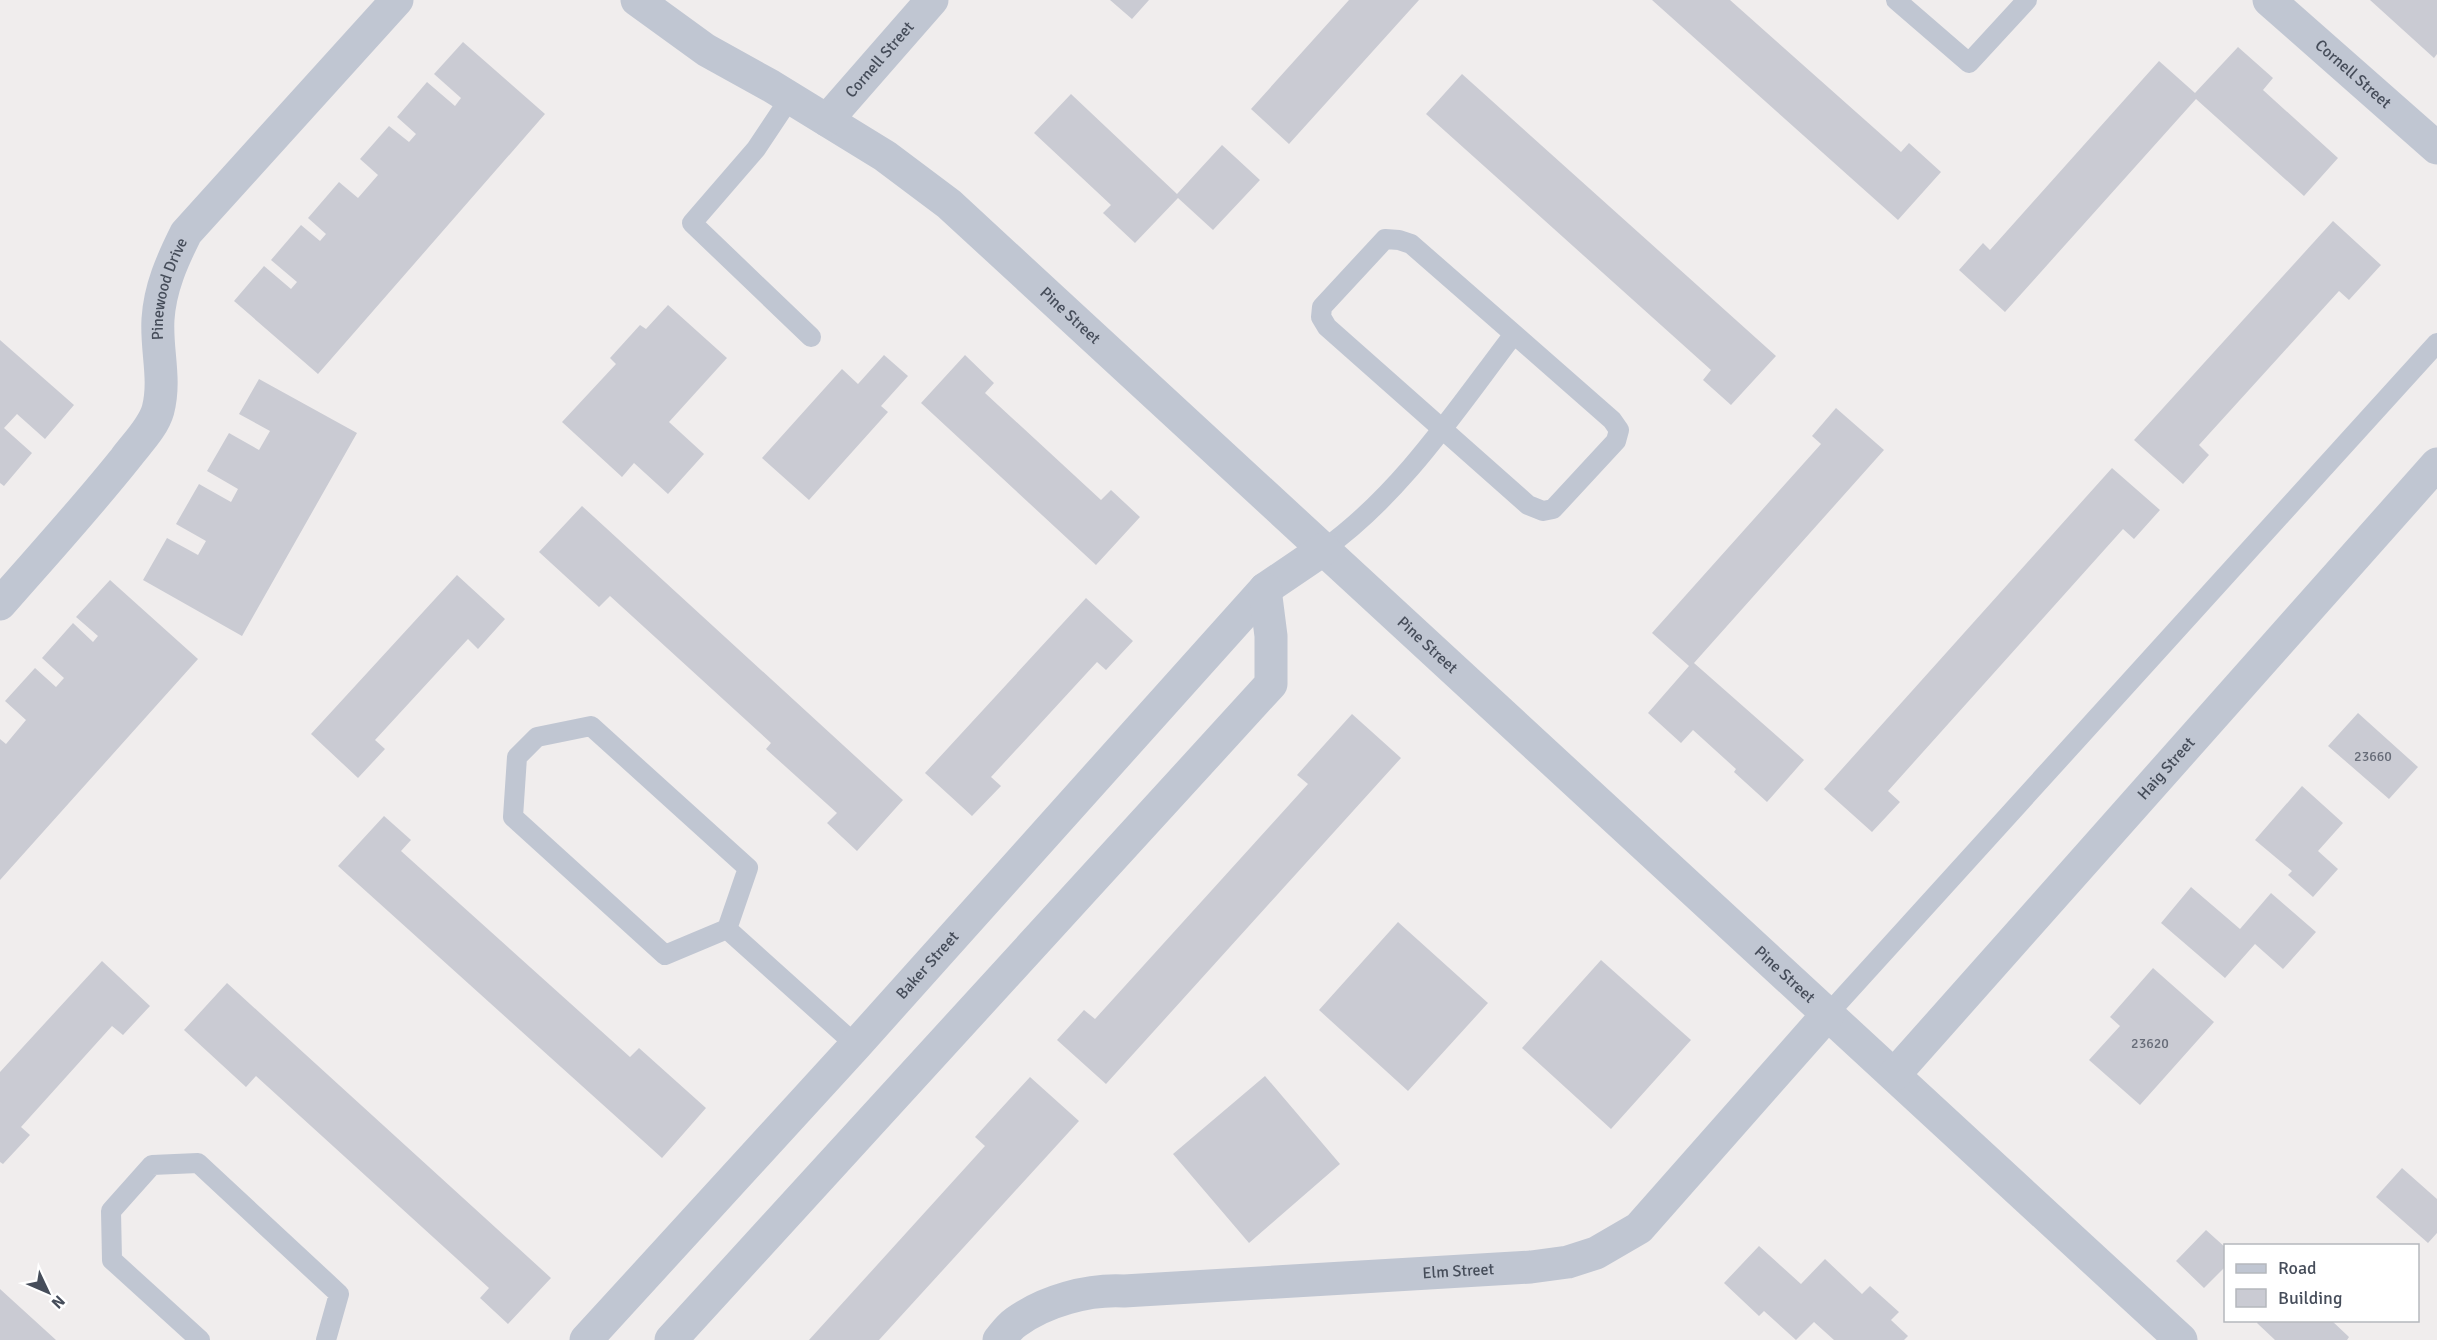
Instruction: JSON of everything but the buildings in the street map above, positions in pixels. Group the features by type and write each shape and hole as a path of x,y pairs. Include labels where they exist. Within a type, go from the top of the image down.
{"street":[{"name":"Pinewood Drive","path":"0,604 110,477 146,433 157,414 162,380 158,321 162,287 186,234 397,0"},
{"name":"Pine Street","path":"637,0 706,50 885,156 949,204 2181,1340"},
{"name":"Cornell Street","path":"827,120 932,0"},
{"name":"Cornell Street","path":"2269,0 2437,148"},
{"name":"Haig Street","path":"1894,1075 2437,464"},
{"name":"Baker Street","path":"586,1340 856,1045 1265,589 1324,549"},
{"path":"671,1340 1271,684 1271,636 1265,589"},
{"name":"Elm Street","path":"999,1340 1015,1323 1062,1299 1102,1290 1136,1291 1531,1267 1568,1262 1596,1253 1639,1228 1828,1014"}],"lane":[{"path":"1896,0 1969,63 2027,0"},
{"path":"790,98 756,149 692,223 811,337"},
{"path":"1385,239 1399,240 1412,244 1514,334 1612,420 1619,430 1616,441 1553,509 1543,510 1528,505 1443,427 1327,327 1322,317 1322,308 1385,239"},
{"path":"1324,549 1354,527 1401,478 1514,334"},
{"path":"1828,1014 2437,343"},
{"path":"591,726 748,868 727,929 665,955 513,817 517,757 537,737 591,726"},
{"path":"727,929 856,1045"},
{"path":"200,1340 112,1260 111,1211 152,1165 198,1163 339,1294 326,1340"}]}
